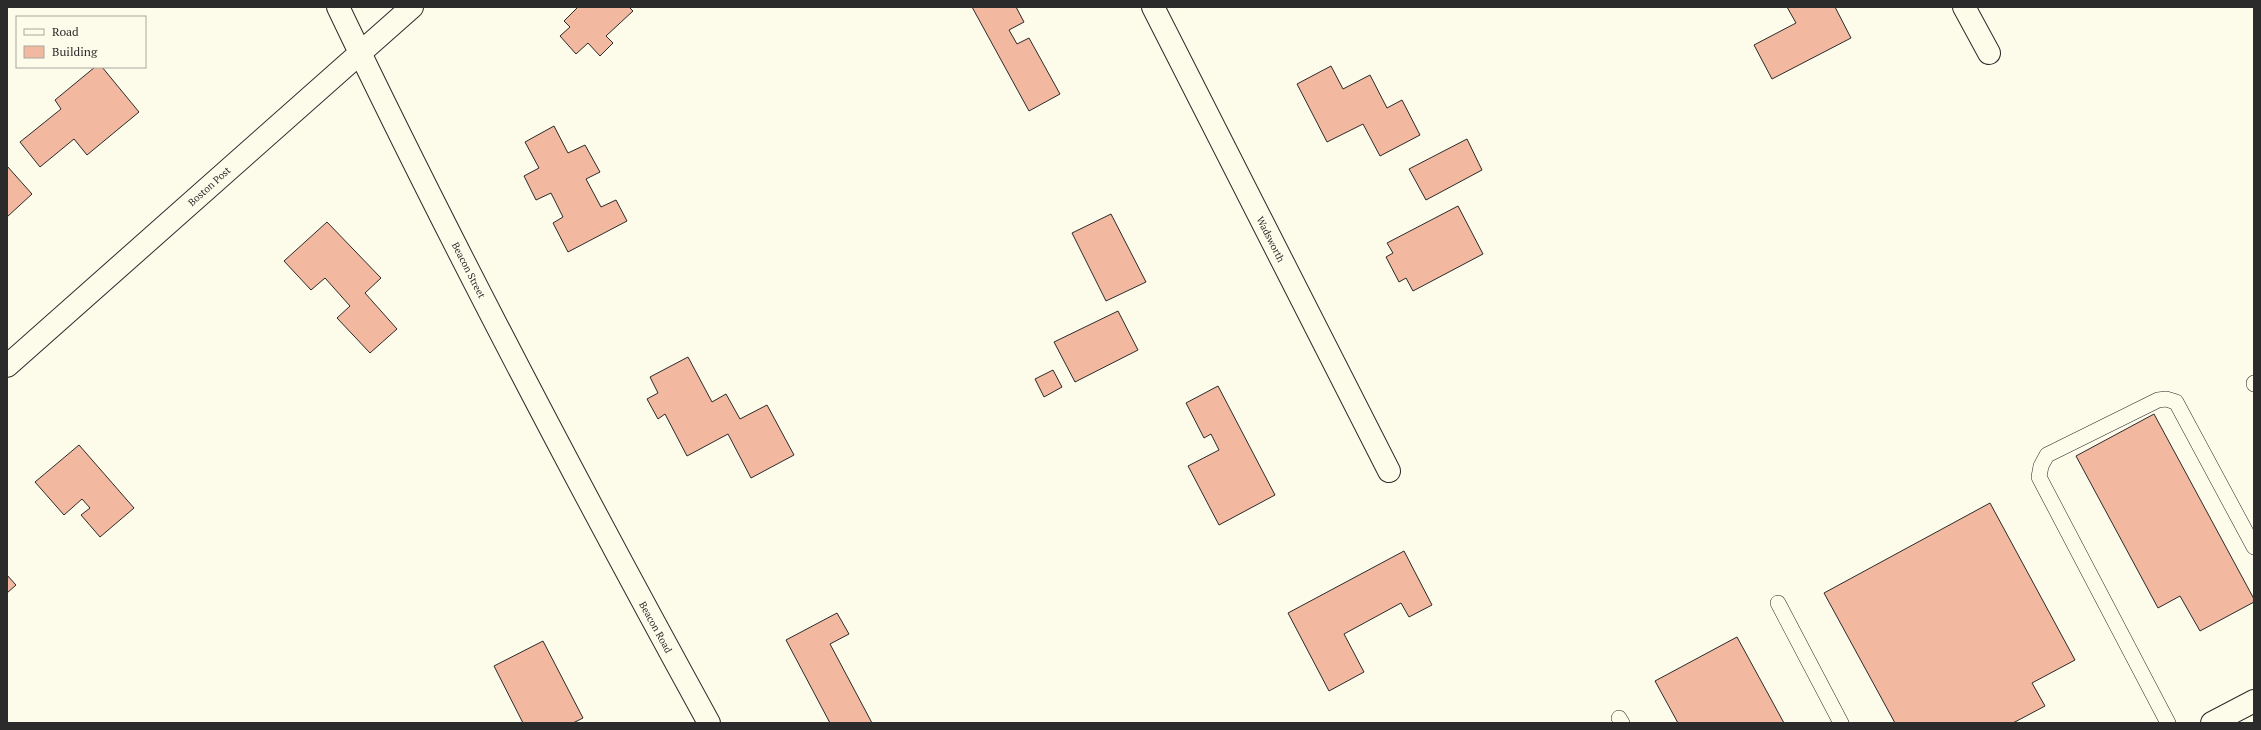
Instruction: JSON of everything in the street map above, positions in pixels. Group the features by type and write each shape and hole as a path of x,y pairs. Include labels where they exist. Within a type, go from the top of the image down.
{"street":[{"name":"Beacon Street","path":"338,7 384,104 603,531"},
{"name":"Boston Post","path":"7,366 412,7"},
{"name":"Wadsworth","path":"1153,7 1389,471"},
{"path":"1964,7 1989,53"},
{"name":"Beacon Road","path":"603,531 709,723"},
{"path":"2212,723 2254,701"}],"lane":[{"path":"2168,723 2039,476 2041,466 2047,455 2158,400 2166,399 2176,402 2254,547"},
{"path":"1778,603 1841,723"}],"building":[{"path":"578,7 629,7 633,11 606,36 613,43 600,56 588,43 576,54 560,36 570,27 564,21"},
{"path":"972,7 1016,7 1024,22 1009,30 1017,44 1029,38 1060,94 1029,111"},
{"path":"1787,7 1835,7 1851,38 1772,79 1754,45 1796,23"},
{"path":"1331,66 1343,89 1370,75 1387,108 1402,100 1420,135 1380,156 1363,124 1327,142 1297,84"},
{"path":"94,68 103,68 139,112 87,155 74,139 40,167 20,142 61,109 55,100"},
{"path":"554,126 568,153 585,145 600,172 586,179 601,207 616,200 627,221 568,252 553,223 563,217 551,193 536,200 524,176 539,168 525,142"},
{"path":"1467,139 1482,170 1426,200 1409,169"},
{"path":"7,166 32,194 7,217"},
{"path":"1458,206 1483,254 1413,291 1406,278 1399,282 1386,257 1393,253 1387,243"},
{"path":"1111,214 1146,282 1106,301 1072,233"},
{"path":"327,222 381,278 365,293 397,329 370,353 337,318 350,306 325,278 311,290 284,261"},
{"path":"1118,311 1138,350 1075,382 1054,342"},
{"path":"688,357 712,402 726,394 740,419 767,405 794,455 751,478 728,434 687,456 665,414 658,419 647,399 658,393 650,377"},
{"path":"1053,370 1062,387 1044,397 1035,379"},
{"path":"1218,386 1275,495 1219,525 1188,466 1219,450 1211,434 1204,438 1186,403"},
{"path":"2154,414 2254,599 2254,602 2200,631 2180,596 2158,608 2076,456"},
{"path":"79,445 134,508 100,537 81,515 90,508 82,499 64,515 35,482"},
{"path":"1990,503 2075,660 2032,683 2045,706 2013,723 1895,723 1824,593"},
{"path":"1404,551 1432,605 1409,617 1401,603 1344,634 1364,672 1329,691 1288,613"},
{"path":"7,575 16,585 7,593"},
{"path":"837,613 849,634 830,644 872,723 830,723 786,640"},
{"path":"1737,637 1784,723 1678,723 1655,681"},
{"path":"543,641 583,718 573,723 523,723 494,666"}]}
